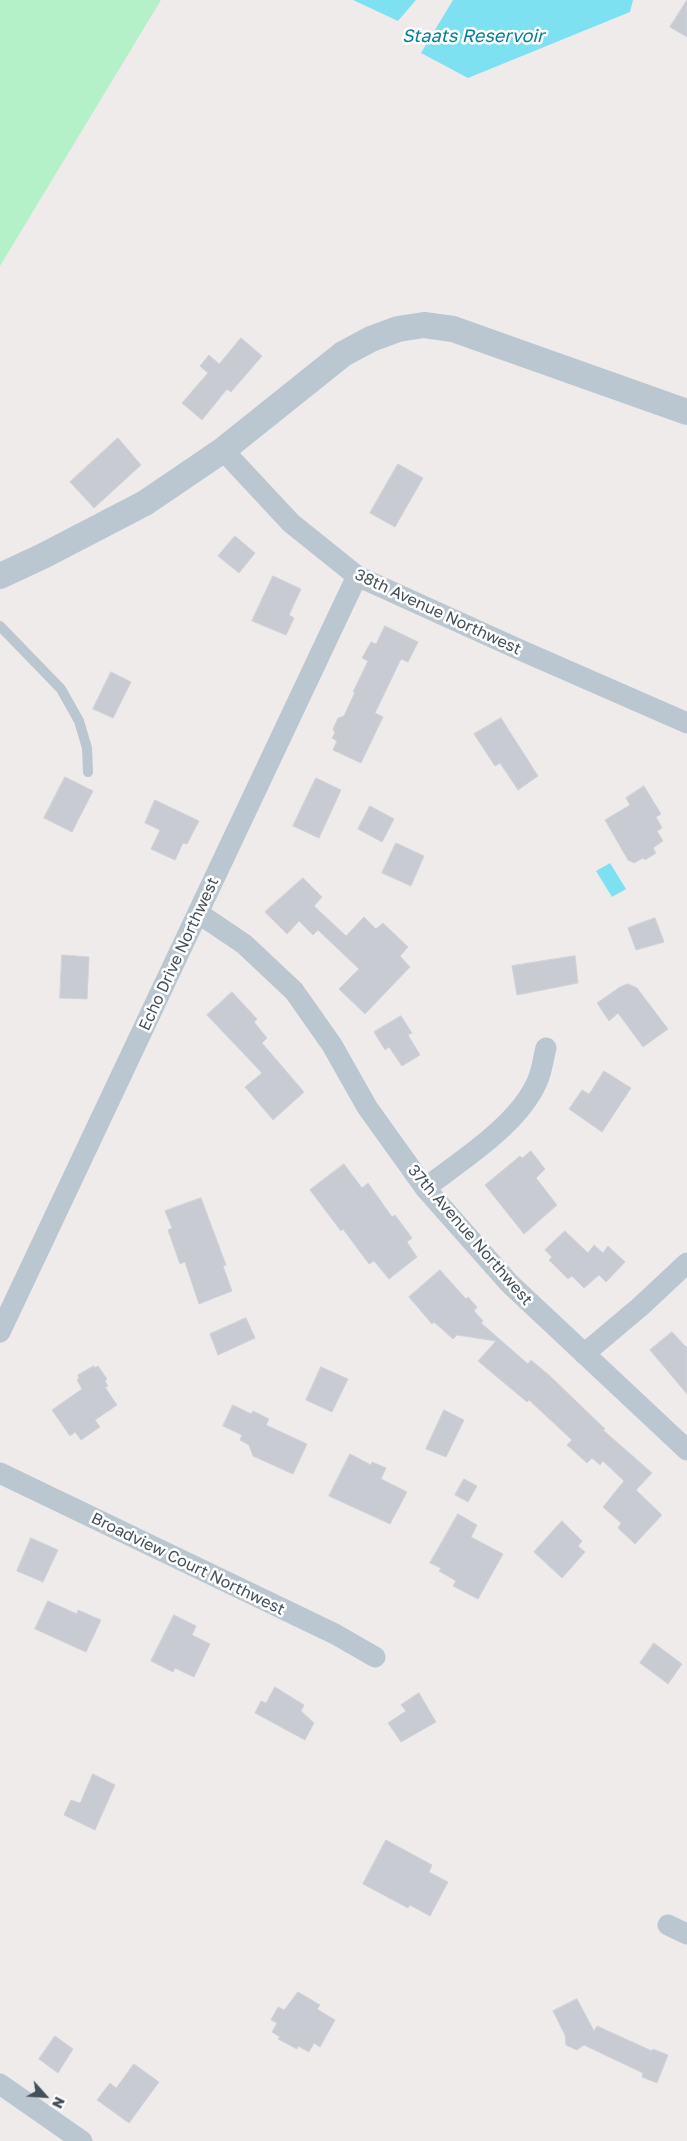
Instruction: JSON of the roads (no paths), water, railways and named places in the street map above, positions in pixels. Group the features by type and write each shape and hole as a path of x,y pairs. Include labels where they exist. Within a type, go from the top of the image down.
{"street":[{"path":"0,576 145,503 223,450 343,354 371,338 398,329 424,325 453,329 687,412"},
{"name":"38th Avenue Northwest","path":"223,450 291,524 357,576 687,723"},
{"name":"Echo Drive Northwest","path":"0,1332 357,576"},
{"name":"37th Avenue Northwest","path":"198,913 244,944 294,991 332,1045 367,1107 425,1188 509,1283 687,1450"},
{"path":"425,1188 488,1139 519,1110 538,1082 546,1048"},
{"path":"584,1354 641,1306 687,1263"},
{"name":"Broadview Court Northwest","path":"0,1473 335,1634 375,1657"},
{"path":"0,2084 82,2141"}],"lane":[{"path":"0,626 61,689 79,721 87,748 88,772"}],"water":[{"name":"Staats Reservoir","path":"353,0 416,0 398,21"},
{"name":"Staats Reservoir","path":"453,0 633,0 630,12 468,78 421,53"},
{"path":"610,863 626,889 612,897 596,871"}]}
